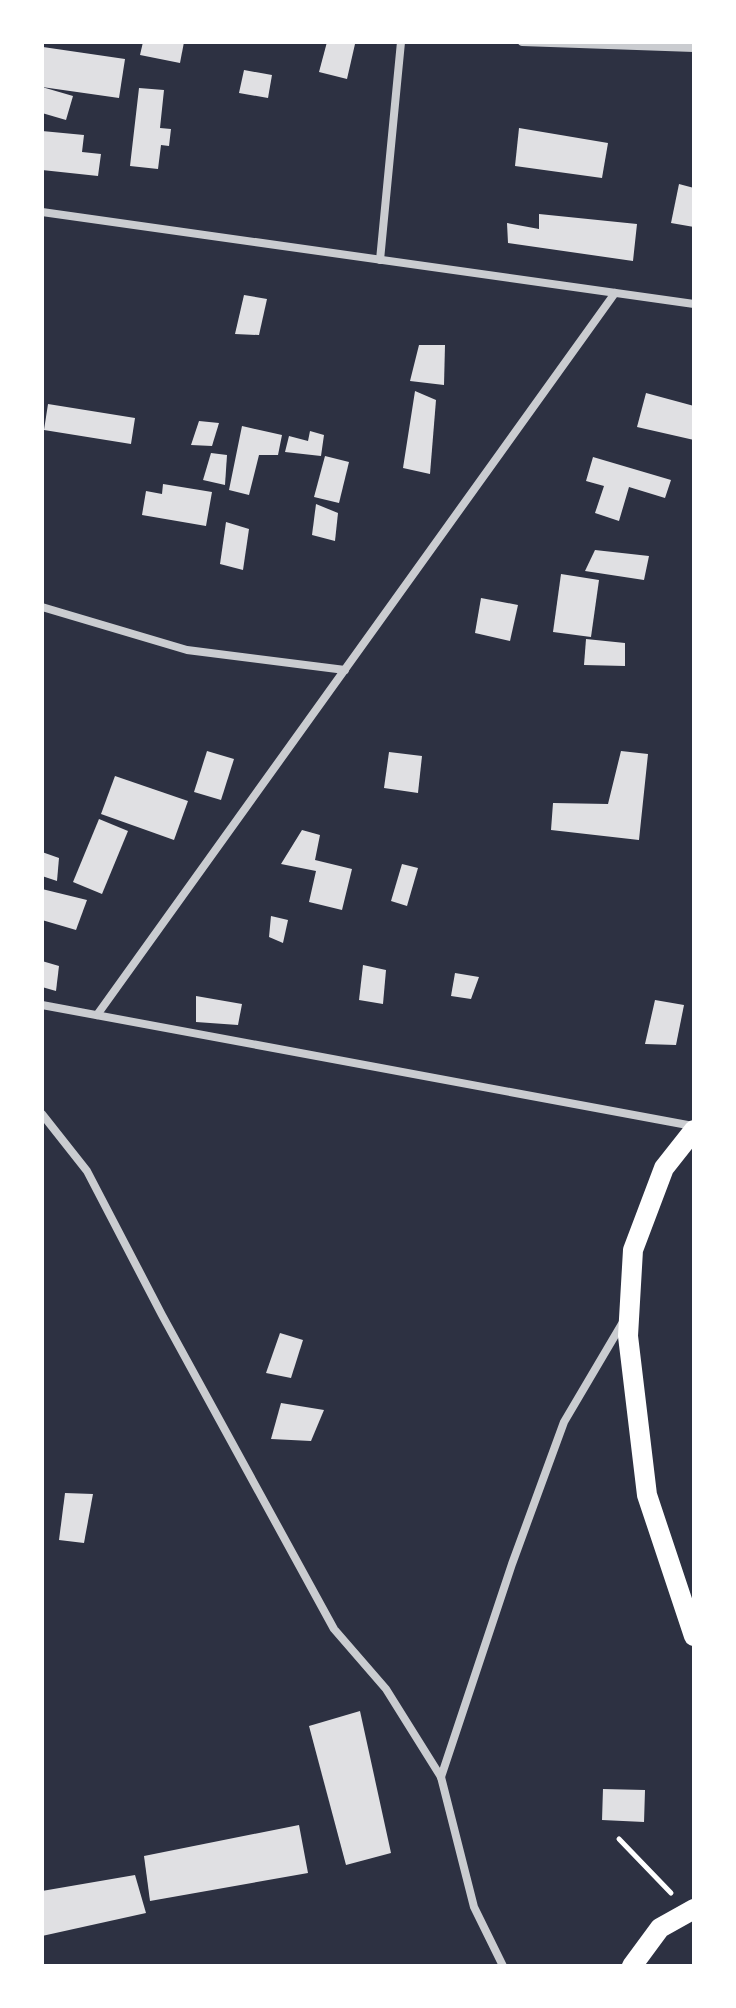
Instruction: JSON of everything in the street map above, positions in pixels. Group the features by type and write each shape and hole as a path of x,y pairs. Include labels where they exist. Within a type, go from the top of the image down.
{"main road":[{"path":"694,1128 664,1168 633,1250 628,1336 647,1495 694,1636"},
{"path":"632,1966 660,1928 688,1903"}],"street":[{"path":"380,260 401,42"},
{"path":"522,42 694,48"},
{"path":"42,212 694,304"},
{"path":"97,1015 615,293"},
{"path":"42,607 187,650 345,670"},
{"path":"42,1005 694,1128"},
{"path":"42,1114 87,1171 334,1629 386,1689 441,1777 474,1907 503,1966"},
{"path":"441,1777 512,1564 564,1422 630,1311"}],"path":[{"path":"619,1839 668,1891 688,1903"}],"building":[{"path":"143,42 184,42 180,63 140,55"},
{"path":"327,42 355,44 347,79 319,72"},
{"path":"43,47 125,59 119,98 42,87"},
{"path":"244,70 272,75 268,98 239,93"},
{"path":"42,87 73,96 66,120 42,113"},
{"path":"139,88 164,90 160,128 171,129 169,146 161,145 158,169 130,166"},
{"path":"519,128 608,143 602,178 515,166"},
{"path":"42,131 84,135 82,152 101,154 98,176 42,170"},
{"path":"679,184 694,188 694,227 671,223"},
{"path":"539,214 637,224 633,261 508,243 507,223 539,229"},
{"path":"244,295 267,299 259,335 235,334"},
{"path":"419,345 445,345 444,385 410,381"},
{"path":"415,391 436,400 430,474 403,468"},
{"path":"646,393 694,406 694,440 637,427"},
{"path":"48,404 135,418 131,444 44,430"},
{"path":"199,421 219,423 212,446 191,445"},
{"path":"242,426 282,435 278,455 259,455 249,495 229,490"},
{"path":"310,431 324,435 321,456 285,452 289,436 308,441"},
{"path":"211,453 227,455 225,485 203,480"},
{"path":"325,456 349,462 339,503 314,497"},
{"path":"593,457 671,480 665,498 629,487 619,521 595,513 604,486 586,481"},
{"path":"163,484 212,492 206,526 142,515 146,491 162,494"},
{"path":"316,504 338,513 335,541 312,535"},
{"path":"226,522 249,529 243,570 220,564"},
{"path":"595,550 649,556 644,580 585,571"},
{"path":"561,574 599,580 591,637 553,632"},
{"path":"481,598 518,605 510,641 475,633"},
{"path":"586,639 625,643 625,666 584,665"},
{"path":"207,751 234,759 221,800 194,792"},
{"path":"621,751 648,754 639,840 551,830 553,803 608,804"},
{"path":"389,752 422,756 418,793 384,788"},
{"path":"115,776 188,801 174,840 101,814"},
{"path":"99,819 128,831 102,894 73,882"},
{"path":"302,830 320,835 315,860 352,869 342,910 309,902 316,871 281,864"},
{"path":"42,852 59,858 57,881 42,876"},
{"path":"402,864 418,868 407,906 391,901"},
{"path":"42,889 87,900 76,930 42,920"},
{"path":"271,916 288,920 283,943 269,937"},
{"path":"42,961 59,966 56,991 42,987"},
{"path":"363,965 386,970 383,1004 359,1000"},
{"path":"455,973 479,977 471,999 451,996"},
{"path":"196,996 242,1004 238,1025 196,1022"},
{"path":"655,1000 684,1005 676,1045 645,1044"},
{"path":"280,1333 303,1340 291,1378 266,1373"},
{"path":"281,1403 324,1410 311,1441 271,1439"},
{"path":"65,1493 93,1494 84,1543 59,1540"},
{"path":"360,1711 391,1853 346,1865 309,1726"},
{"path":"603,1789 645,1790 644,1822 602,1820"},
{"path":"299,1825 308,1873 150,1901 144,1856"},
{"path":"135,1875 146,1913 42,1936 42,1891"}]}
